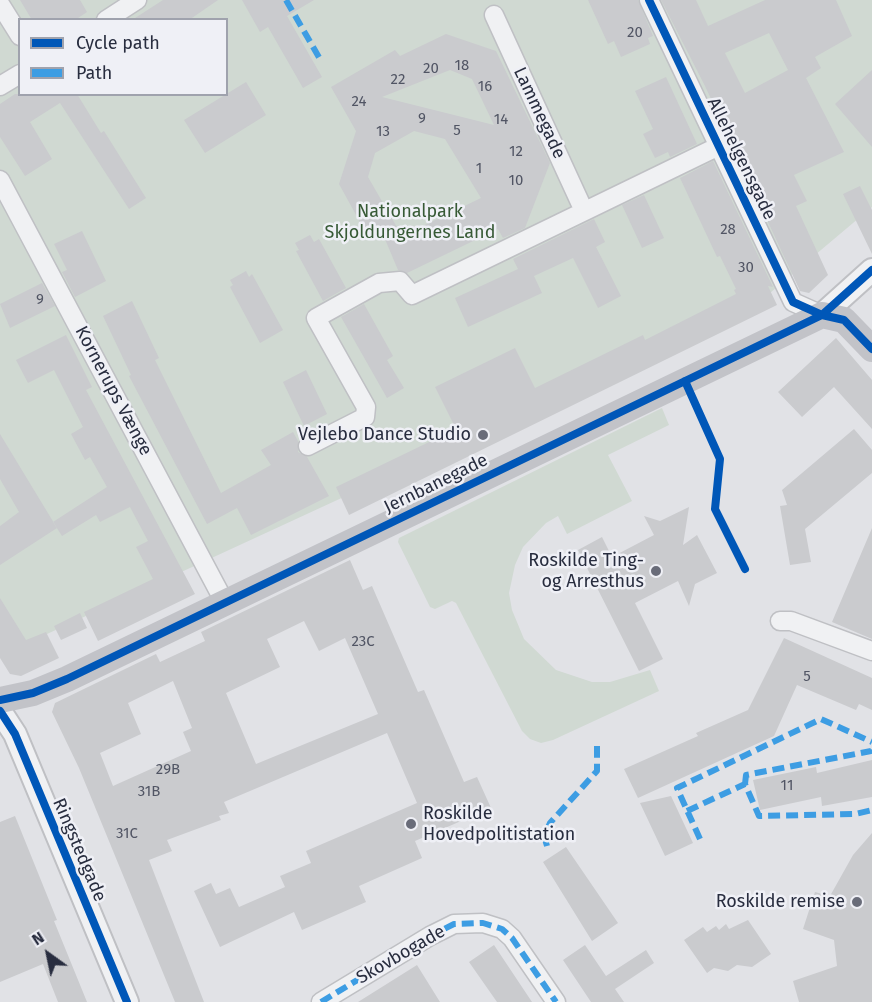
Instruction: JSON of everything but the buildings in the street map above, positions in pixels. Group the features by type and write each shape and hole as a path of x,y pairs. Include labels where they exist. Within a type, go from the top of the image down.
{"main road":[{"path":"822,315 844,320 872,348"},
{"name":"Jernbanegade","path":"0,700 15,699 50,686 822,315"}],"street":[{"path":"109,18 137,0"},
{"name":"Allehelgensgade","path":"649,0 793,302 822,315"},
{"path":"0,4 18,33"},
{"name":"Lammegade","path":"494,15 584,211"},
{"path":"0,86 18,75"},
{"path":"308,446 365,417 366,407 316,318 379,283 400,281 412,295 719,146"},
{"name":"Kornerups Vænge","path":"0,180 225,603"},
{"name":"Jernbanegade","path":"822,315 872,270"},
{"path":"780,621 791,621 872,651"},
{"name":"Ringstedgade","path":"0,711 15,734 127,1002"},
{"name":"Skovbogade","path":"321,1002 454,924 483,923 502,929 512,938 556,1002"}],"green space":[{"name":"Nationalpark Skjoldungernes Land","path":"0,0 872,0 872,207 751,309 21,646 0,650"},
{"path":"662,408 669,425 608,455 632,501 567,534 558,516 546,523 523,547 515,565 509,593 512,610 524,639 556,670 592,682 610,682 650,670 659,691 553,740 541,743 530,739 522,731 456,603 452,601 435,609 430,607 398,542 399,538"}],"marked path":[{"path":"286,0 320,59"},
{"path":"700,839 677,788 821,719 872,742"},
{"path":"547,846 544,836 550,823 597,771 597,746"},
{"path":"745,784 746,775 871,751 872,748"},
{"path":"687,811 745,784 759,816 855,814 872,810"},
{"path":"321,1002 454,924 483,923 502,929 512,938 556,1002"}],"cycle path":[{"path":"649,0 793,302 822,315 844,320 872,349"},
{"path":"0,700 33,693 67,679 822,315 872,270"},
{"path":"685,381 720,459 715,509 745,569"},
{"path":"0,711 15,734 127,1002"}],"place":[{"name":"Vejlebo Dance Studio","path":"483,435"},
{"name":"Roskilde Ting- og Arresthus","path":"656,571"},
{"name":"Roskilde Hovedpolitistation","path":"411,824"},
{"name":"Roskilde remise","path":"857,902"}]}
